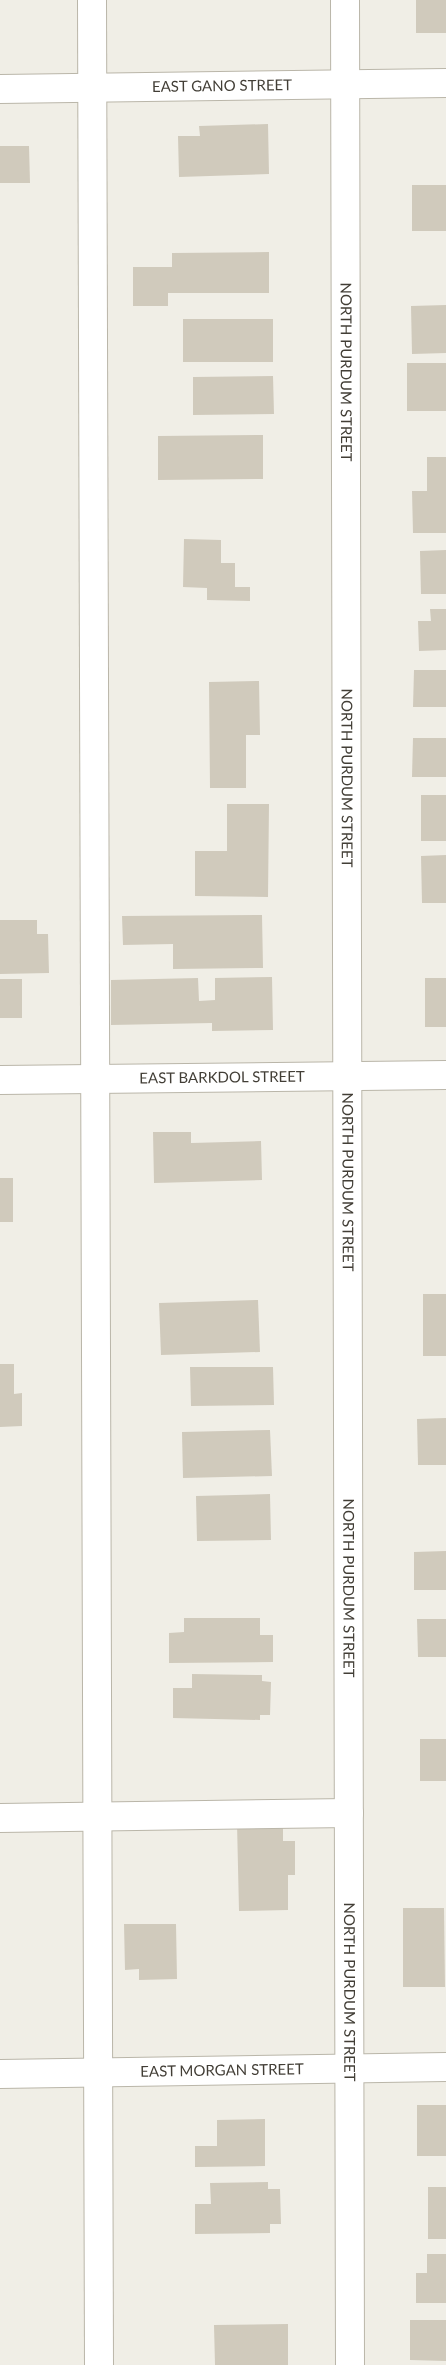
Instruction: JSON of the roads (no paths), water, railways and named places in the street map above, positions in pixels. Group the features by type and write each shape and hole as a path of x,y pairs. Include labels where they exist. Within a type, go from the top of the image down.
{"street":[{"path":"92,0 99,2365"},
{"name":"NORTH PURDUM STREET","path":"345,0 350,2365"},
{"name":"EAST GANO STREET","path":"0,89 446,83"},
{"name":"EAST BARKDOL STREET","path":"0,1080 446,1075"},
{"path":"0,1818 349,1813"},
{"name":"EAST MORGAN STREET","path":"0,2074 446,2067"}]}
